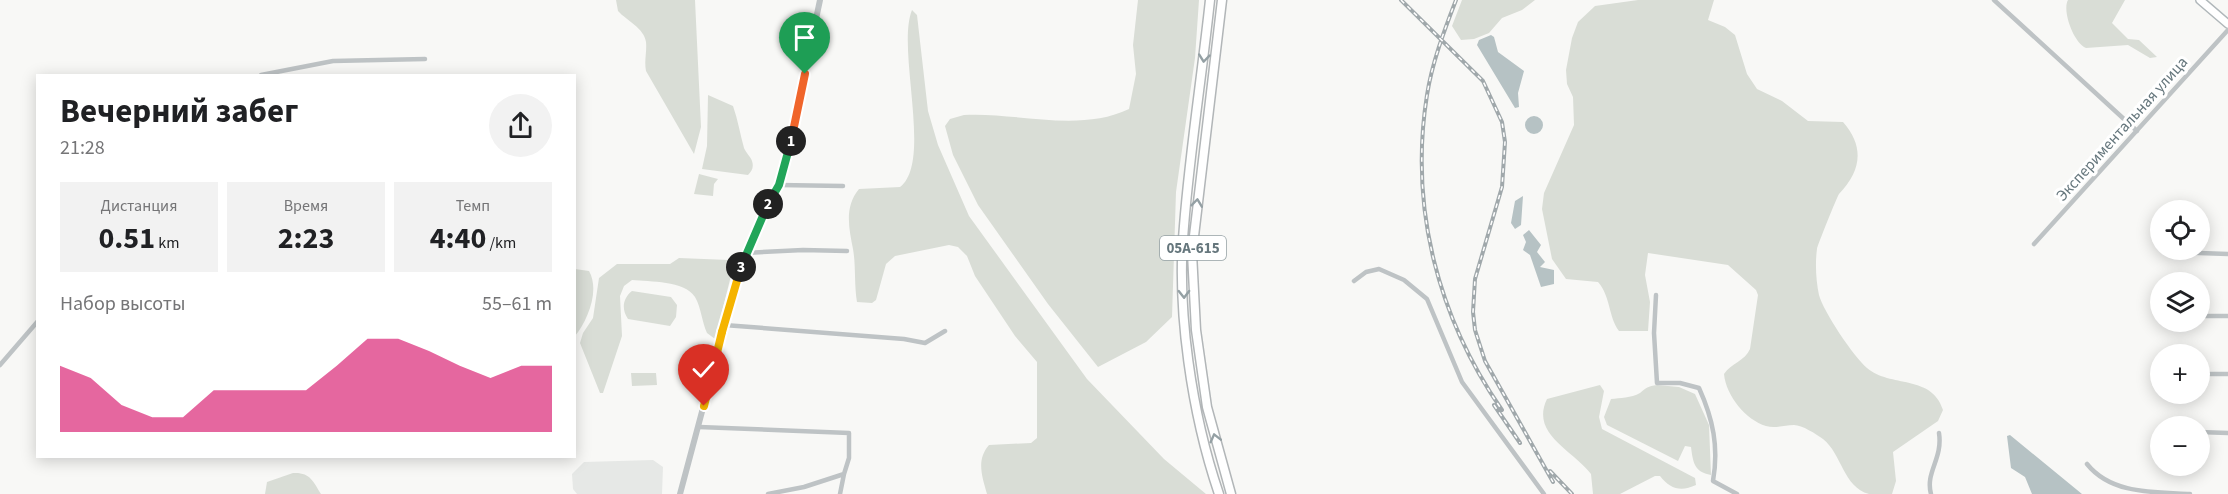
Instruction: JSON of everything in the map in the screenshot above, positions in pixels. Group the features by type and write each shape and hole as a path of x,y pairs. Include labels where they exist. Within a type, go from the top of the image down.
{"highway":[{"name":"05А-615","path":"1210,0 1183,227 1184,325 1199,419 1220,494"},
{"name":"05А-615","path":"1222,0 1192,253 1196,330 1207,406 1231,494"}],"main road":[{"path":"2200,0 2228,24"}],"street":[{"path":"680,494 745,253 779,185 791,141 820,0"},
{"path":"1994,0 2137,131"},
{"name":"Экспериментальная улица","path":"2034,244 2228,30"},
{"path":"266,74 333,61 425,59"},
{"path":"779,185 843,186"},
{"path":"745,253 847,251"},
{"path":"2210,253 2228,254"},
{"path":"1354,281 1366,272 1379,269 1404,280 1427,299 1462,382 1544,494"},
{"path":"1656,295 1654,333 1657,383 1680,383 1699,388 1714,426 1716,454 1713,481 1737,494"},
{"path":"2210,316 2228,316"},
{"path":"0,365 36,323"},
{"path":"724,325 894,338 925,343 945,331"},
{"path":"2210,374 2228,374"},
{"path":"699,427 849,433 849,458 840,494"},
{"path":"2210,432 2228,433"},
{"path":"1931,494 1929,480 1939,459 1939,433"},
{"path":"2087,464 2095,476 2117,489 2190,494"},
{"path":"768,494 804,487 844,474"}],"shaded area":[{"path":"616,0 695,0 701,127 694,154 646,71 645,37 618,11"},
{"path":"1138,0 1199,0 1195,58 1176,192 1172,317 1146,342 1098,367 1048,304 978,205 953,155 945,126 950,119 964,115 1069,121 1110,116 1129,109 1136,74 1133,45"},
{"path":"1462,0 1535,0 1522,10 1502,18 1489,33 1474,39 1461,40 1452,26"},
{"path":"1638,0 1714,0 1708,20 1725,27 1735,35 1747,74 1757,89 1782,101 1808,121 1843,122 1850,131 1855,141 1858,159 1852,177 1839,194 1817,249 1816,272 1819,295 1826,312 1867,368 1876,374 1930,391 1938,399 1943,410 1938,421 1893,452 1896,481 1892,494 1869,494 1860,490 1848,477 1829,445 1809,430 1797,425 1766,426 1744,413 1738,406 1729,391 1724,374 1750,349 1758,295 1756,290 1728,265 1648,253 1645,275 1650,302 1648,331 1619,331 1598,282 1566,279 1552,259 1542,209 1544,193 1574,125 1573,97 1567,84 1566,70 1572,38 1578,22 1595,6"},
{"path":"2068,0 2125,0 2112,23 2128,39 2139,40 2157,57 2150,58 2128,45 2086,48 2081,45 2070,26 2066,11"},
{"path":"912,10 917,15 928,111 938,145 969,216 1087,379 1164,459 1206,494 987,494 981,462 989,445 1031,443 1037,438 1037,362 1015,336 975,276 967,256 958,247 949,245 895,256 886,264 876,300 872,303 857,302 854,255 849,226 851,203 859,189 900,187 909,174 914,154 908,51 908,28"},
{"path":"1491,35 1494,37 1498,52 1524,71 1518,93 1519,107 1515,108 1477,45 1479,40"},
{"path":"708,95 733,106 744,148 753,163 748,175 702,169 707,146"},
{"path":"1534,116 1542,121 1543,125 1538,133 1534,134 1526,129 1525,125 1530,117"},
{"path":"699,174 718,179 714,184 713,196 694,194"},
{"path":"1523,196 1521,225 1515,229 1511,223 1515,201"},
{"path":"1529,230 1541,245 1537,252 1545,262 1540,267 1554,270 1554,284 1541,287 1530,255 1523,250 1526,242 1523,235"},
{"path":"679,258 729,260 734,264 715,339 707,333 697,301 690,291 666,283 632,280 624,286 620,296 622,336 603,393 600,393 580,343 583,333 593,318 599,278 617,264 670,264"},
{"path":"576,269 589,271 592,279 593,296 584,322 576,334"},
{"path":"632,291 671,297 677,305 676,317 670,326 628,319 624,311 624,304"},
{"path":"631,373 656,373 657,385 632,386"},
{"path":"1600,385 1604,391 1599,417 1602,429 1695,478 1696,485 1676,488 1660,476 1655,476 1620,494 1593,494 1591,474 1549,432 1544,422 1543,411 1547,399"},
{"path":"1657,385 1679,387 1695,394 1709,425 1711,475 1705,474 1695,466 1691,447 1685,446 1678,461 1607,425 1604,417 1611,399 1633,396"},
{"path":"2010,435 2082,494 2032,494 2025,477 2011,468 2007,436"},
{"path":"653,460 663,467 662,494 577,494 573,489 572,474 584,462"},
{"path":"293,473 307,476 321,494 265,494 267,482"}],"railway":[{"path":"1401,0 1483,81 1502,122 1505,142 1502,187 1475,279 1473,312 1475,330 1485,361 1553,482"},
{"path":"1456,0 1435,59 1427,95 1422,137 1422,179 1426,220 1445,299 1461,338 1502,410"},
{"path":"1494,405 1520,443"},
{"path":"1550,471 1572,494"}],"route":[{"path":"704,406 745,253 779,185 805,74"}]}
